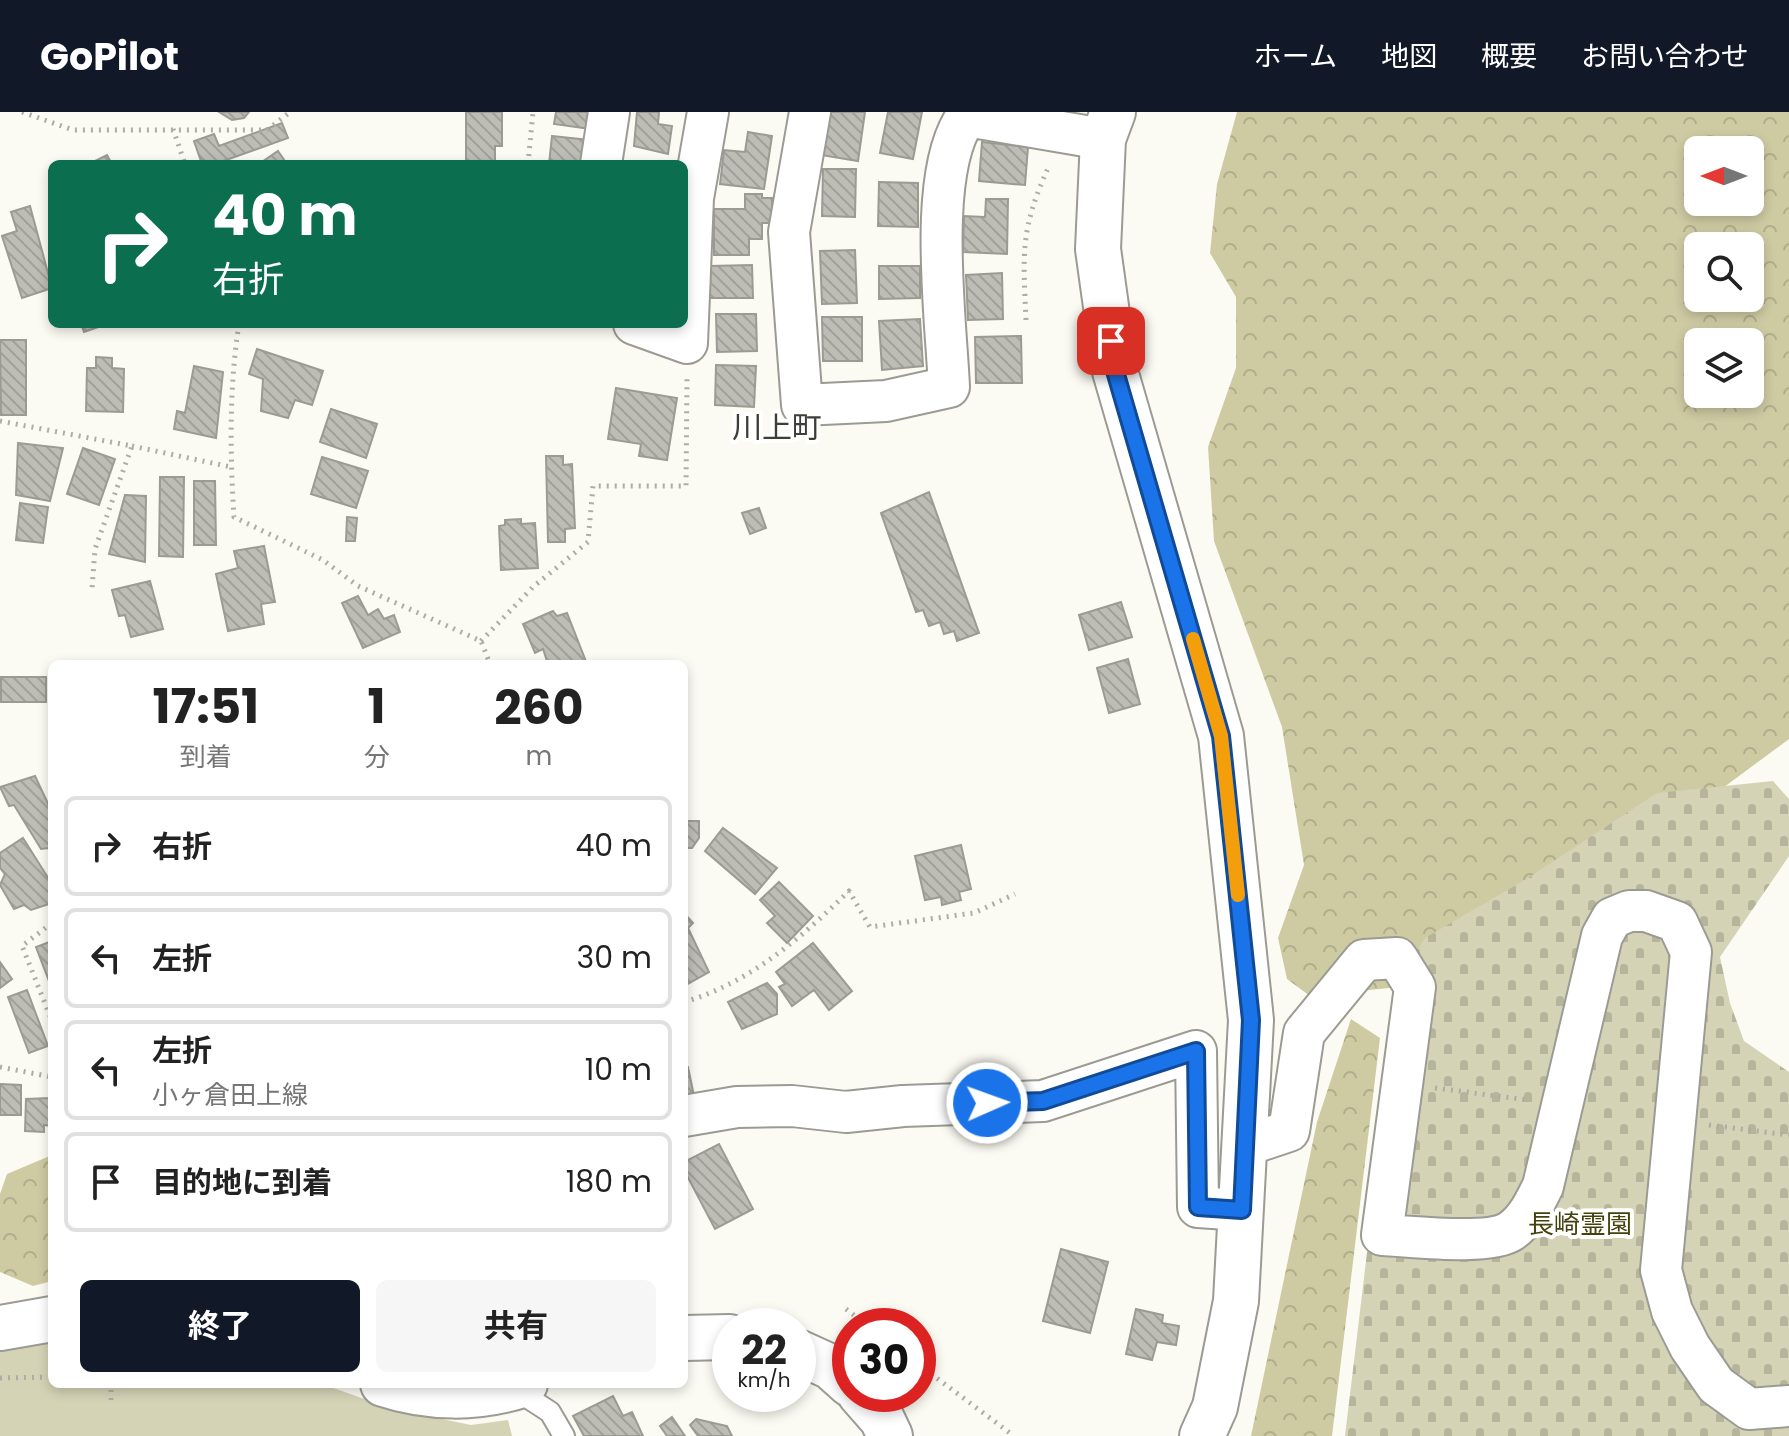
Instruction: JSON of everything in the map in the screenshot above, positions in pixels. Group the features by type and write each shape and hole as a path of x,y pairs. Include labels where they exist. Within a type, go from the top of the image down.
{"main road":[{"path":"1093,128 1098,249 1115,371 1221,736 1251,1020 1236,1301 1215,1407 1202,1436"},
{"path":"0,1328 48,1320"},
{"path":"688,1338 712,1337"},
{"path":"395,1388 416,1395 457,1395 505,1388"},
{"path":"876,1412 890,1436"}],"street":[{"path":"602,160 609,112"},
{"path":"688,319 693,198 708,112"},
{"path":"810,112 789,232 802,405 886,401 949,387 941,223 955,132 967,116 1093,128"},
{"path":"645,328 687,343 688,328"},
{"path":"1244,1146 1289,1131 1304,1033 1364,960 1397,958 1415,987 1382,1235 1489,1238 1510,1232 1533,1208 1543,1186 1602,936 1612,918 1629,911 1646,911 1677,922 1686,935 1691,952 1661,1270 1672,1311 1690,1347 1716,1385 1749,1409 1789,1406"},
{"path":"688,1115 737,1107 792,1106 846,1112 903,1106 1043,1101 1196,1051 1198,1207 1242,1210"}],"lane":[{"path":"521,1388 550,1412 564,1436"}],"path":[{"path":"22,112 73,130 267,130 290,112"},
{"path":"528,160 533,112"},
{"path":"1026,320 1023,240 1031,205 1093,128"},
{"path":"173,129 184,160"},
{"path":"238,328 234,355 231,467 234,517 323,560 358,586 481,641 488,660"},
{"path":"481,641 533,587 588,542 593,486 686,486 687,343"},
{"path":"0,421 231,467"},
{"path":"92,589 95,549 132,446"},
{"path":"688,1000 736,979 796,943 849,891 870,927 974,913 1015,894"},
{"path":"48,926 22,946 48,1011"},
{"path":"0,1067 48,1076"},
{"path":"1402,1083 1562,1105"},
{"path":"1673,1120 1789,1135"},
{"path":"0,1378 48,1377"},
{"path":"936,1378 1014,1436"},
{"path":"111,1388 111,1400"}],"green space":[{"path":"1237,112 1789,112 1789,739 1558,910 1389,988 1310,996 1287,979 1278,938 1304,865 1282,727 1214,541 1208,447 1236,368 1236,297 1210,253 1217,184"},
{"name":"長崎霊園","path":"1773,781 1789,799 1789,856 1720,957 1730,1003 1744,1041 1789,1072 1789,1436 1345,1436 1400,978 1425,938 1528,878 1657,793"},
{"path":"1351,1019 1380,1038 1332,1436 1251,1436 1317,1122"},
{"path":"48,1157 48,1282 33,1286 0,1272 0,1194 7,1174"},
{"path":"48,1337 48,1388 333,1388 390,1408 471,1425 508,1420 512,1436 0,1436 0,1345"}],"building":[{"path":"219,112 249,112 244,118 232,120"},
{"path":"466,112 502,112 502,146 495,146 495,160 466,160"},
{"path":"556,112 593,112 591,129 554,124"},
{"path":"637,112 659,112 658,124 672,126 668,154 634,146"},
{"path":"827,112 865,112 858,161 821,155"},
{"path":"888,112 922,112 913,159 880,153"},
{"path":"282,123 288,138 226,160 201,160 194,141 214,134 219,146"},
{"path":"748,132 772,136 764,189 720,184 724,150 745,152"},
{"path":"552,136 589,140 587,160 549,160"},
{"path":"982,142 1028,147 1025,185 979,181"},
{"path":"278,151 284,160 265,160"},
{"path":"823,169 856,169 855,217 822,216"},
{"path":"879,182 918,183 918,227 878,226"},
{"path":"745,194 762,194 762,198 772,198 772,223 762,223 762,239 749,239 749,255 714,255 714,209 745,209"},
{"path":"986,199 1008,199 1007,254 963,252 964,216 985,217"},
{"path":"30,206 48,273 48,289 22,298 2,236 17,231 11,212"},
{"path":"855,250 857,303 822,304 820,251"},
{"path":"752,265 753,298 709,298 709,266"},
{"path":"879,266 920,266 920,298 879,299"},
{"path":"1002,273 1003,319 968,320 966,275"},
{"path":"716,314 756,314 757,351 717,352"},
{"path":"822,317 862,317 862,361 823,361"},
{"path":"920,319 923,366 882,370 879,321"},
{"path":"1021,336 1022,383 976,383 975,337"},
{"path":"0,340 26,340 26,415 1,415"},
{"path":"257,349 323,371 312,405 295,400 288,418 261,411 263,379 249,374"},
{"path":"96,357 112,358 112,368 124,369 123,412 86,411 87,368 96,368"},
{"path":"716,365 756,366 754,407 715,405"},
{"path":"194,366 223,372 216,438 174,429 177,411 185,413"},
{"path":"616,388 677,398 667,460 639,456 641,444 608,439"},
{"path":"331,409 377,424 366,458 320,442"},
{"path":"18,443 63,448 50,501 16,495"},
{"path":"83,448 115,459 99,505 67,494"},
{"path":"546,456 563,456 563,465 572,464 575,528 565,529 565,542 548,542"},
{"path":"322,457 368,471 356,508 311,494"},
{"path":"160,477 184,477 183,557 159,556"},
{"path":"194,481 215,481 216,545 194,545"},
{"path":"929,492 979,633 957,641 954,631 944,634 940,622 929,626 923,610 916,612 881,513"},
{"path":"125,495 146,496 145,562 109,554"},
{"path":"20,503 48,507 43,543 16,540"},
{"path":"759,508 766,528 750,534 742,513"},
{"path":"347,517 357,518 355,541 346,541"},
{"path":"521,519 521,524 535,523 538,568 501,570 499,526 505,525 505,520"},
{"path":"264,546 275,602 261,604 264,624 228,631 216,574 238,568 234,551"},
{"path":"150,581 163,629 131,637 125,615 119,616 112,590"},
{"path":"358,596 368,615 378,609 384,619 394,615 400,632 363,648 342,603"},
{"path":"1121,602 1132,637 1089,650 1079,615"},
{"path":"553,611 557,616 567,613 585,660 547,660 543,649 535,653 523,624"},
{"path":"1128,659 1140,704 1109,713 1097,668"},
{"path":"1,677 46,677 46,702 1,702"},
{"path":"35,776 48,804 48,848 41,849 14,805 9,806 0,787"},
{"path":"688,821 699,821 699,838 692,848 688,848"},
{"path":"723,828 777,868 755,894 705,851"},
{"path":"23,838 48,878 48,904 31,910 24,905 14,909 0,885 5,874 0,868 0,853"},
{"path":"961,845 971,889 959,892 961,900 942,905 941,897 925,900 915,856"},
{"path":"779,882 813,916 787,943 767,923 775,916 760,900"},
{"path":"688,928 709,972 688,984"},
{"path":"48,942 48,978 36,947"},
{"path":"813,943 852,991 829,1010 814,990 792,1006 779,987 785,984 776,972"},
{"path":"0,962 12,979 0,988"},
{"path":"767,983 777,994 777,1014 742,1029 728,1002"},
{"path":"27,990 48,1046 29,1053 8,997"},
{"path":"688,1067 694,1096 688,1097"},
{"path":"0,1084 21,1085 21,1115 0,1115"},
{"path":"48,1098 48,1126 44,1125 44,1132 25,1131 26,1099"},
{"path":"719,1144 753,1209 715,1229 688,1178 688,1160"},
{"path":"1061,1249 1108,1262 1090,1333 1043,1321"},
{"path":"1136,1309 1163,1315 1162,1323 1179,1326 1176,1345 1157,1342 1152,1360 1126,1354"},
{"path":"613,1396 623,1416 632,1412 643,1436 584,1436 573,1416"},
{"path":"672,1417 685,1436 667,1436 660,1426"},
{"path":"696,1419 727,1426 732,1436 698,1436 690,1425"}],"slow traffic":[{"path":"1193,639 1221,736 1238,895"}],"district":[{"name":"川上町","path":"777,428"}],"route":[{"path":"987,1103 1043,1101 1196,1051 1198,1207 1242,1210 1251,1020 1221,736 1115,371 1111,341"}]}
